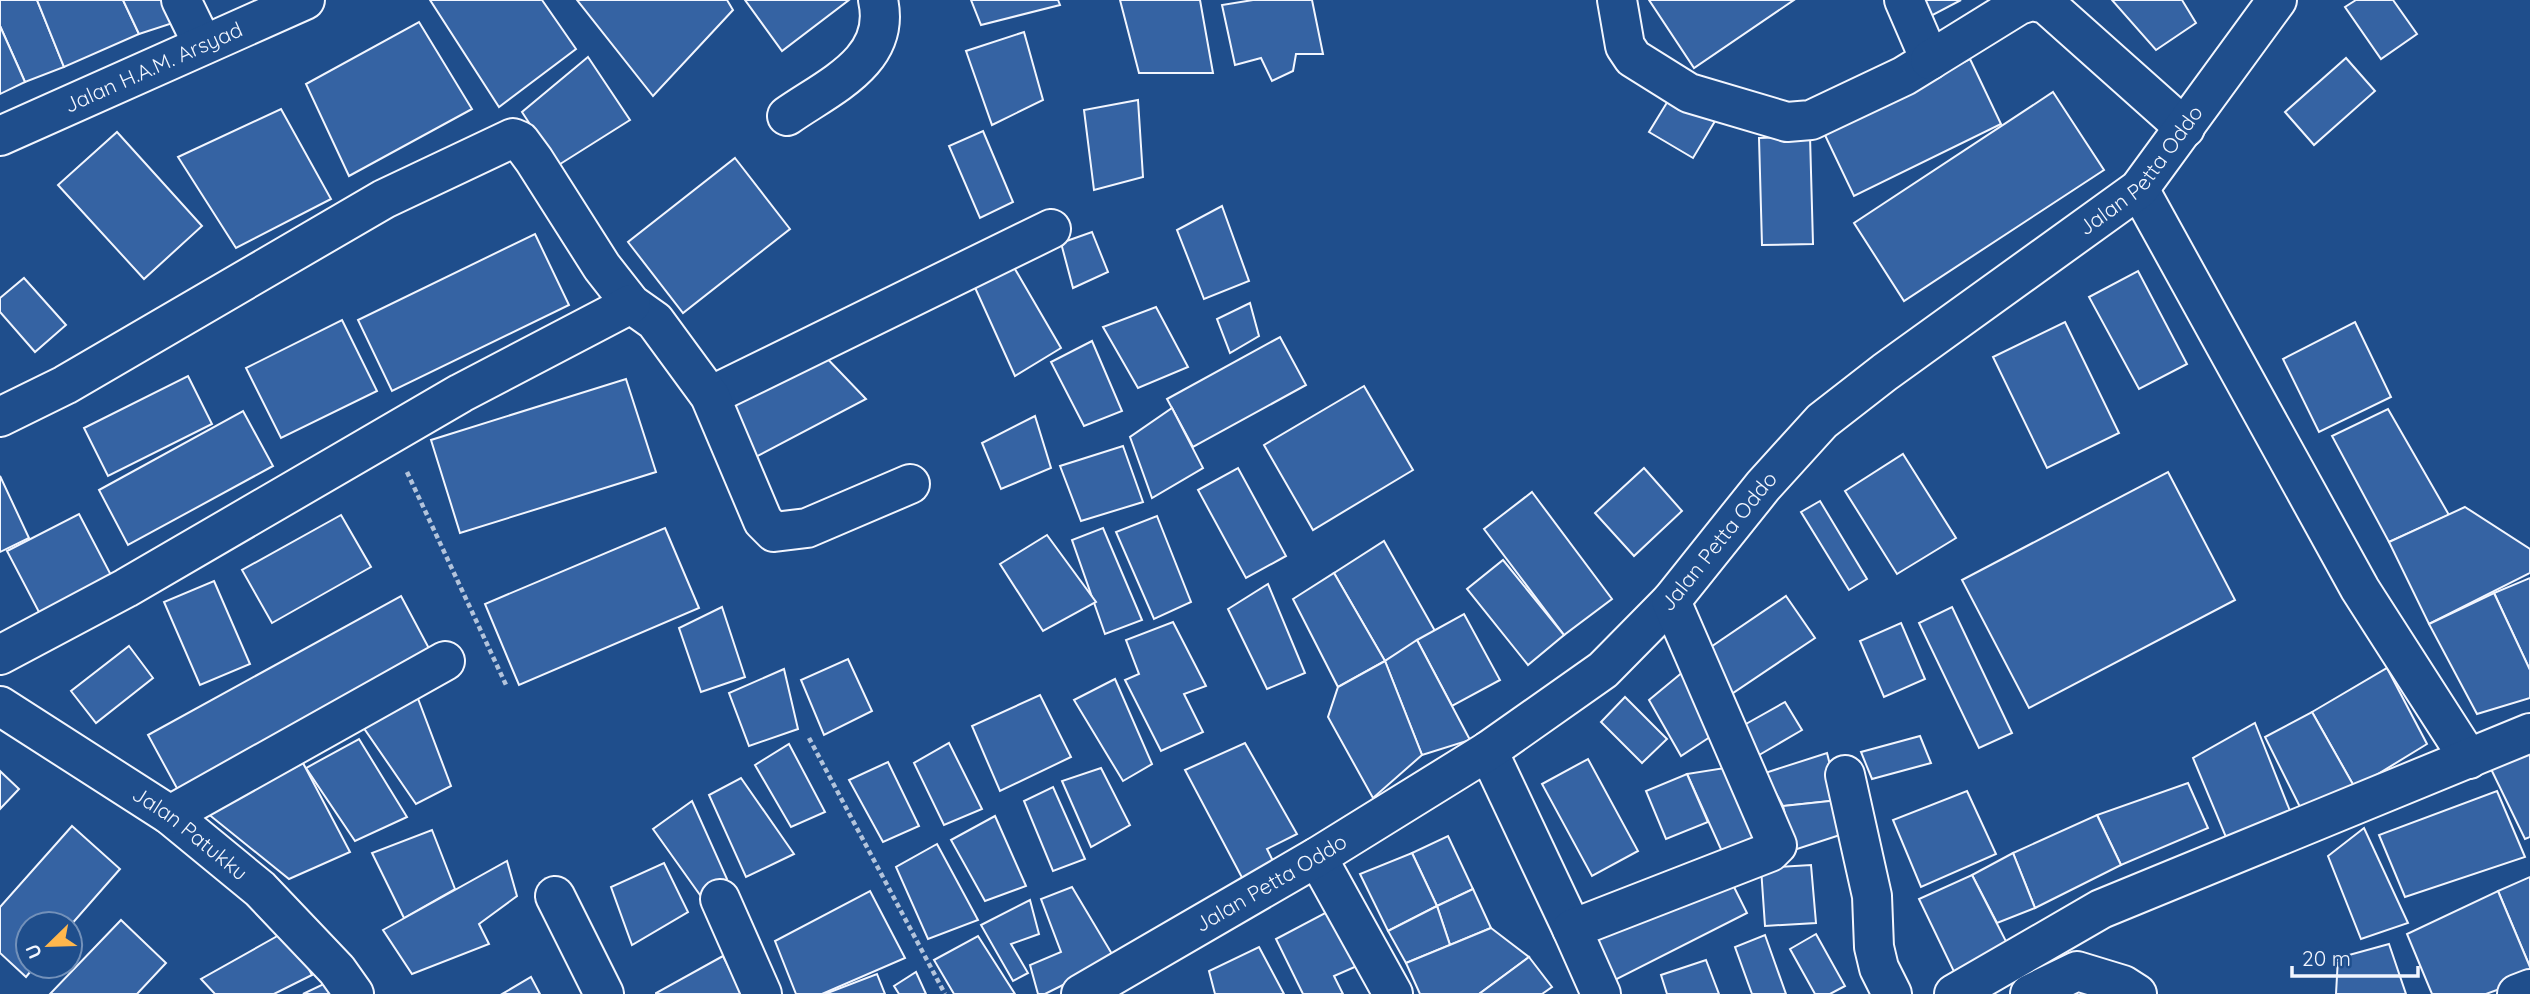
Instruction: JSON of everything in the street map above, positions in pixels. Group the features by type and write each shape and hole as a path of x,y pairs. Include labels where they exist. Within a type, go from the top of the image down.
{"main road":[{"path":"181,0 203,45"},
{"name":"Jalan H.A.M. Arsyad","path":"0,136 306,0"},
{"path":"787,116 865,61 875,41 881,15 877,0"},
{"path":"1617,0 1625,46 1633,58 1689,93 1787,122 1811,120 1904,76 2019,5 2032,1 2046,4 2185,128"},
{"path":"1904,0 1930,60"},
{"name":"Jalan Petta Oddo","path":"1081,994 1317,857 1488,751 1603,670 1671,601 1763,486 1822,421 1885,372 2139,189 2277,0"},
{"path":"0,417 65,385 384,199 513,138 523,144 602,267 631,304 655,321 710,396 763,521 774,532 807,528 911,484"},
{"path":"2139,189 2360,589 2469,759"},
{"path":"710,396 1051,229"},
{"path":"0,655 126,588 389,433 631,304"},
{"path":"1572,929 1770,852 1777,845 1671,601"},
{"path":"170,815 445,661"},
{"name":"Jalan Patukku","path":"0,706 170,815 260,889 337,970 354,994"},
{"path":"1954,994 2101,909 2530,733"},
{"path":"1488,751 1601,994"},
{"path":"1845,775 1872,896 1874,947 1879,968 1892,994"},
{"path":"1317,857 1393,994"},
{"path":"555,895 604,994"},
{"path":"720,899 762,994"},
{"path":"2030,994 2077,971 2123,985 2137,994"},
{"path":"2517,994 2530,989"}],"path":[{"path":"389,433 507,687"},
{"path":"809,738 945,994"}],"building":[{"path":"0,0 37,0 64,67 25,82 0,26"},
{"path":"37,0 123,0 139,34 64,67"},
{"path":"123,0 169,0 179,21 139,34"},
{"path":"430,0 542,0 576,49 499,107"},
{"path":"577,0 727,0 733,10 653,96"},
{"path":"745,0 849,0 782,51"},
{"path":"971,0 1058,0 1060,5 981,25"},
{"path":"1120,0 1200,0 1213,73 1139,73"},
{"path":"1253,0 1312,0 1323,54 1296,54 1293,71 1272,81 1261,58 1235,65 1222,5"},
{"path":"1649,0 1794,0 1694,68"},
{"path":"1917,0 1961,0 1927,18"},
{"path":"2112,0 2182,0 2196,23 2156,50"},
{"path":"2356,0 2393,0 2417,34 2381,59 2345,7"},
{"path":"419,22 472,109 349,176 306,84"},
{"path":"0,26 25,82 0,94"},
{"path":"1024,32 1043,100 992,125 966,51"},
{"path":"588,57 630,120 557,166 522,112"},
{"path":"2346,58 2375,91 2314,145 2285,112"},
{"path":"1970,59 2001,124 1854,196 1823,131"},
{"path":"1674,91 1718,116 1693,158 1649,132"},
{"path":"2053,92 2104,170 1904,301 1854,223"},
{"path":"1138,100 1143,177 1094,190 1084,110"},
{"path":"281,109 331,199 236,248 178,157"},
{"path":"983,131 1013,202 980,218 949,146"},
{"path":"117,132 202,226 144,279 58,185"},
{"path":"1810,136 1813,244 1762,245 1759,138"},
{"path":"735,158 790,229 683,313 628,242"},
{"path":"1222,206 1249,281 1204,299 1177,230"},
{"path":"1092,232 1108,272 1073,288 1061,243"},
{"path":"535,234 569,305 392,391 358,320"},
{"path":"1012,264 1061,348 1015,376 972,281"},
{"path":"2138,271 2187,364 2139,389 2089,297"},
{"path":"24,278 66,325 35,352 0,312 0,298"},
{"path":"1250,303 1259,336 1230,353 1217,319"},
{"path":"1156,307 1188,367 1138,388 1103,327"},
{"path":"342,320 377,391 281,438 246,368"},
{"path":"2065,322 2119,433 2047,468 1993,357"},
{"path":"2355,322 2391,397 2319,432 2283,359"},
{"path":"1280,337 1306,385 1193,447 1167,399"},
{"path":"1092,341 1122,411 1084,426 1051,362"},
{"path":"819,350 866,399 750,460 722,403"},
{"path":"188,376 212,424 108,476 84,428"},
{"path":"626,379 656,472 460,533 431,440"},
{"path":"1364,386 1413,470 1313,530 1264,445"},
{"path":"1172,408 1203,468 1152,498 1130,437"},
{"path":"2388,409 2449,515 2389,542 2332,436"},
{"path":"243,411 273,466 128,545 99,490"},
{"path":"1035,416 1051,468 1001,489 982,443"},
{"path":"1123,446 1143,502 1081,521 1060,466"},
{"path":"1903,454 1956,538 1897,574 1845,491"},
{"path":"1238,468 1286,556 1246,578 1198,490"},
{"path":"1644,468 1682,511 1634,556 1595,513"},
{"path":"2168,472 2235,600 2029,708 1962,580"},
{"path":"0,476 29,538 0,552"},
{"path":"1532,492 1612,599 1564,635 1484,529"},
{"path":"1820,501 1867,579 1849,590 1801,512"},
{"path":"2465,507 2530,549 2530,573 2429,624 2389,542"},
{"path":"79,514 112,577 40,614 7,551"},
{"path":"341,515 371,567 272,623 242,570"},
{"path":"1157,516 1191,602 1154,619 1116,532"},
{"path":"665,528 699,608 519,685 485,604"},
{"path":"1103,528 1142,620 1105,634 1072,540"},
{"path":"1047,535 1096,602 1043,631 1000,564"},
{"path":"1384,541 1435,631 1385,661 1334,573"},
{"path":"1503,560 1564,635 1528,665 1467,589"},
{"path":"1334,573 1385,661 1338,687 1293,599"},
{"path":"2530,578 2530,670 2494,593"},
{"path":"214,581 250,664 200,685 164,602"},
{"path":"1268,584 1305,673 1267,689 1228,609"},
{"path":"2494,593 2530,670 2530,698 2477,714 2429,624"},
{"path":"401,596 432,654 179,792 148,735"},
{"path":"1786,596 1815,638 1730,695 1702,653"},
{"path":"722,607 745,677 701,692 679,628"},
{"path":"1952,607 2012,733 1979,748 1919,623"},
{"path":"1464,614 1500,680 1452,706 1417,640"},
{"path":"1173,622 1206,686 1184,694 1203,732 1161,751 1125,680 1139,674 1126,640"},
{"path":"1901,623 1925,679 1884,697 1860,641"},
{"path":"1417,640 1470,740 1422,755 1385,661"},
{"path":"129,646 153,678 96,723 71,691"},
{"path":"848,659 872,711 824,735 801,680"},
{"path":"1385,661 1422,755 1373,798 1328,717 1338,687"},
{"path":"1690,666 1719,731 1681,756 1649,700"},
{"path":"2387,668 2427,744 2355,788 2312,712"},
{"path":"784,669 798,729 749,746 729,693"},
{"path":"1115,679 1152,764 1123,781 1074,700"},
{"path":"414,688 451,786 416,804 361,724"},
{"path":"1040,695 1071,757 1000,791 972,726"},
{"path":"1625,697 1667,739 1642,763 1601,722"},
{"path":"1785,702 1802,730 1754,758 1737,729"},
{"path":"2312,712 2355,788 2303,813 2265,737"},
{"path":"2255,723 2292,816 2228,842 2193,758"},
{"path":"1920,736 1931,763 1872,779 1861,752"},
{"path":"359,739 407,817 355,841 306,768"},
{"path":"949,743 982,809 944,825 914,763"},
{"path":"1245,743 1297,834 1267,849 1279,873 1247,887 1185,770"},
{"path":"789,744 825,812 791,827 755,765"},
{"path":"2530,749 2530,837 2525,839 2490,767"},
{"path":"1827,753 1839,800 1783,806 1765,773"},
{"path":"1588,759 1638,851 1592,876 1542,784"},
{"path":"888,762 919,826 883,842 849,780"},
{"path":"303,763 350,852 289,879 207,813"},
{"path":"1737,766 1770,845 1725,858 1687,774"},
{"path":"1101,768 1130,825 1091,847 1062,781"},
{"path":"0,771 19,789 0,809"},
{"path":"1687,774 1708,822 1666,839 1646,791"},
{"path":"741,778 794,854 746,877 709,795"},
{"path":"2188,783 2208,828 2121,865 2097,815"},
{"path":"1053,787 1085,859 1053,871 1024,801"},
{"path":"1967,791 1996,854 1921,887 1893,820"},
{"path":"2497,791 2525,857 2405,897 2379,835"},
{"path":"1839,800 1843,834 1794,850 1783,806"},
{"path":"692,801 727,879 700,895 653,829"},
{"path":"2097,815 2121,865 2035,908 2013,853"},
{"path":"995,816 1026,886 985,901 951,840"},
{"path":"72,826 120,869 84,910 14,910 14,966 0,953 0,907"},
{"path":"2364,828 2408,923 2361,939 2328,856"},
{"path":"432,830 455,889 404,918 372,853"},
{"path":"1448,836 1473,889 1437,906 1412,853"},
{"path":"937,844 978,920 928,939 896,867"},
{"path":"1412,853 1437,906 1388,931 1360,874"},
{"path":"2013,853 2035,908 1997,923 1972,875"},
{"path":"507,861 517,896 479,924 489,944 412,974 383,930"},
{"path":"664,863 688,912 632,945 611,887"},
{"path":"1811,865 1816,923 1765,926 1761,868"},
{"path":"1728,875 1747,913 1609,983 1590,944"},
{"path":"1972,875 2013,955 1959,982 1919,899"},
{"path":"2530,877 2530,967 2498,891"},
{"path":"1072,887 1115,959 1045,994 1038,994 1030,965 1061,952 1041,899"},
{"path":"1473,889 1491,928 1450,945 1437,906"},
{"path":"870,891 905,958 822,994 796,994 775,941"},
{"path":"2498,891 2530,967 2530,978 2486,994 2432,994 2407,934"},
{"path":"1030,900 1039,934 1011,944 1028,973 1013,981 981,925"},
{"path":"1437,906 1450,945 1406,963 1388,931"},
{"path":"1327,912 1357,966 1334,976 1343,994 1303,994 1276,939"},
{"path":"121,920 166,963 137,994 50,994 63,980 84,980 84,959"},
{"path":"1491,928 1529,957 1479,994 1420,994 1406,963"},
{"path":"288,930 312,975 274,994 215,994 201,979"},
{"path":"1816,934 1845,986 1830,994 1815,994 1790,949"},
{"path":"1765,935 1786,994 1752,994 1735,947"},
{"path":"978,936 1015,994 954,994 934,960"},
{"path":"2389,944 2406,994 2336,994 2338,958"},
{"path":"1259,947 1284,994 1215,994 1209,971"},
{"path":"723,956 742,994 656,994 656,993"},
{"path":"1529,957 1552,987 1542,994 1479,994"},
{"path":"1706,960 1719,994 1667,994 1661,975"},
{"path":"916,972 926,994 899,994 894,986"},
{"path":"877,974 885,994 825,994"},
{"path":"531,977 540,994 502,994"},
{"path":"332,980 338,994 303,994"}]}
